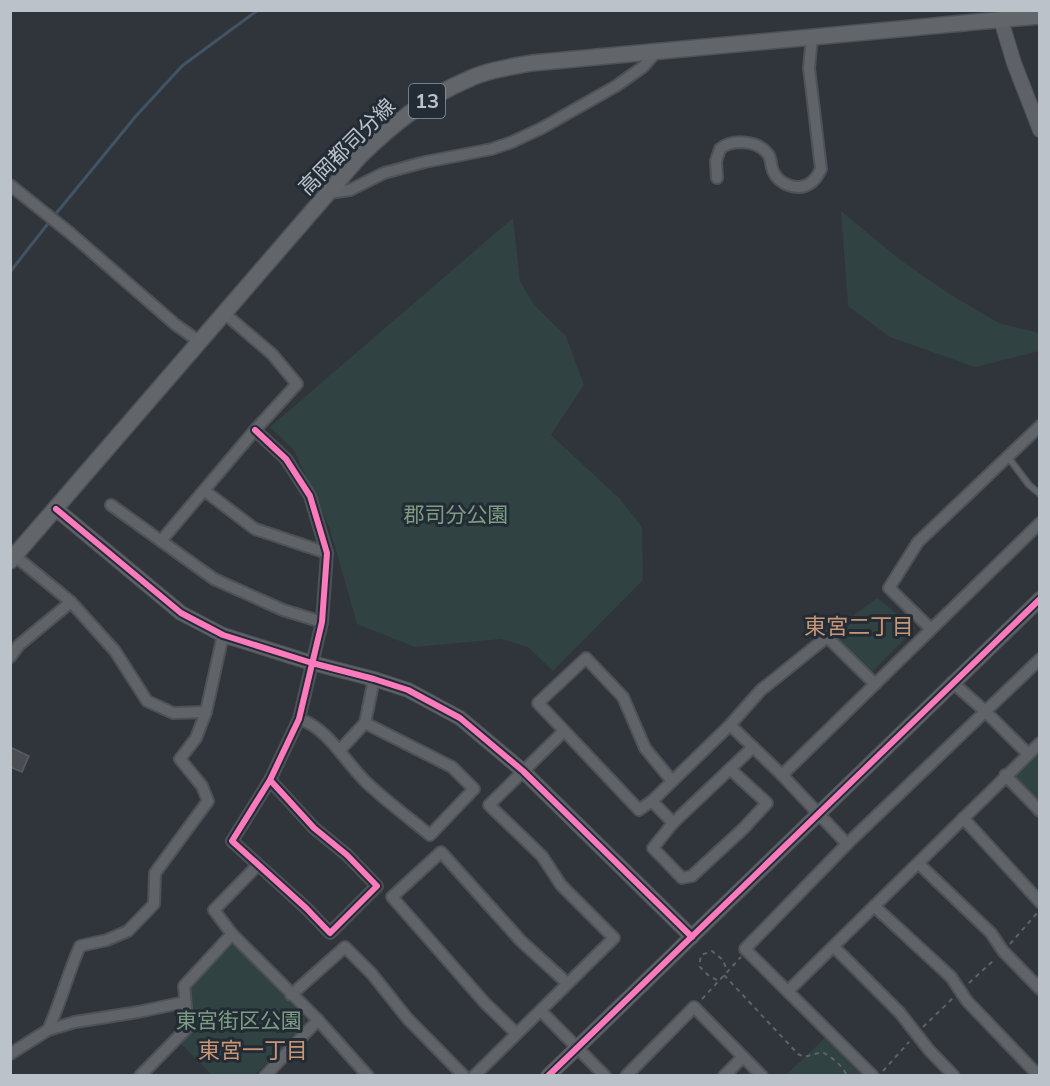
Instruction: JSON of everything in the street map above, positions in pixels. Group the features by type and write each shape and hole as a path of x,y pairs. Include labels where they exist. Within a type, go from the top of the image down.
{"main road":[{"name":"高岡都司分線","path":"13,559 374,142 412,110 470,78 532,63 812,36 974,16 1001,20 1040,16"}],"street":[{"path":"1001,20 1014,63 1040,130"},
{"path":"717,178 716,161 720,149 730,143 748,143 759,146 768,154 773,171 786,184 802,186 814,180 821,169 809,68 812,36"},
{"path":"329,193 350,190 384,173 492,149 512,142 542,128 616,86 643,67 656,52"},
{"path":"10,185 70,233 176,325 200,342"},
{"path":"161,541 297,384 272,354 224,313"},
{"path":"931,629 889,588 918,542 1040,426"},
{"path":"255,430 286,459 310,496 327,554 322,622 299,719 270,780 232,841 306,908 330,933 377,886 346,855 314,828 270,780"},
{"path":"205,490 255,529 327,554"},
{"path":"111,506 214,579 283,610 322,622"},
{"path":"56,509 181,613 223,635 408,690 460,718 523,771 692,937"},
{"path":"782,775 1040,523"},
{"path":"13,559 70,602 115,651 147,701 172,713 206,712"},
{"path":"548,1076 1040,599"},
{"path":"10,657 19,645 70,602"},
{"path":"48,1030 60,1006 69,971 80,946 106,940 128,931 154,904 156,873 208,801 202,786 180,759 196,738 206,712 223,635"},
{"path":"672,781 645,748 623,697 586,658 538,703 639,810 652,801 730,725 761,690 827,638 875,684"},
{"path":"873,1076 789,990 745,949 848,844 1040,659"},
{"path":"340,750 365,723 374,679"},
{"path":"952,682 1027,753"},
{"path":"299,719 308,722 340,750 365,781 430,835 474,789 452,767 365,723"},
{"path":"730,725 848,844"},
{"path":"474,1076 614,938 561,885 542,856 489,805 564,732"},
{"path":"789,990 919,864 1027,753 1040,743"},
{"path":"730,769 767,803 744,828 692,876 682,878 653,848 673,823 753,747"},
{"path":"1005,775 1040,811"},
{"path":"652,801 673,823"},
{"path":"963,818 1040,902"},
{"path":"516,1033 485,1003 392,897 441,852 521,941 567,984"},
{"path":"919,864 991,933 1003,951 1040,988"},
{"path":"258,865 214,910 232,934 318,1020 368,1076"},
{"path":"874,906 951,976 967,1001 1039,1076"},
{"path":"140,1076 188,1027 184,986 232,934"},
{"path":"291,995 345,947 372,974 407,1018 464,1076"},
{"path":"834,947 917,1033 929,1050 954,1076"},
{"path":"10,1054 48,1030 75,1022 184,1002"},
{"path":"626,1076 694,1007 762,1076"},
{"path":"541,1011 605,1076"},
{"path":"271,1073 318,1020"},
{"path":"724,1076 743,1057"}],"lane":[{"path":"1007,456 1029,485 1040,494"}],"path":[{"path":"879,1076 917,1033 1003,951 1040,910"},
{"path":"718,980 708,975 699,966 701,956 712,951 723,960 727,971"},
{"path":"694,1007 747,951"},
{"path":"724,975 798,1053 804,1057 822,1052 831,1056 847,1076"}],"green space":[{"path":"841,211 899,259 948,293 999,323 1039,333 1039,351 975,367 890,337 848,306"},
{"name":"郡司分公園","path":"513,218 520,281 534,305 566,336 584,385 551,435 620,499 642,527 643,580 553,671 528,647 501,639 415,647 357,624 330,529 294,450 270,427"},
{"path":"877,598 915,628 871,673 832,632"},
{"path":"1039,745 1039,805 1011,777"},
{"name":"東宮街区公園","path":"229,945 234,945 306,1019 305,1026 254,1075 212,1075 179,1042 191,1028 188,989"},
{"path":"825,1038 861,1075 786,1075"}],"building":[{"path":"10,747 29,756 22,772 10,767"}],"waterway":[{"path":"54,216 136,116 182,66 258,10"},
{"path":"10,272 50,221"}],"cycle path":[{"path":"255,430 286,459 310,496 327,553 322,622 299,719 270,780 232,841 306,908 330,933 377,886 347,855 314,828 270,780"},
{"path":"56,509 181,613 223,635 408,690 460,718 523,771 692,937"},
{"path":"548,1076 1040,599"}],"district":[{"name":"東宮二丁目","path":"859,626"},
{"name":"東宮一丁目","path":"253,1050"}]}
